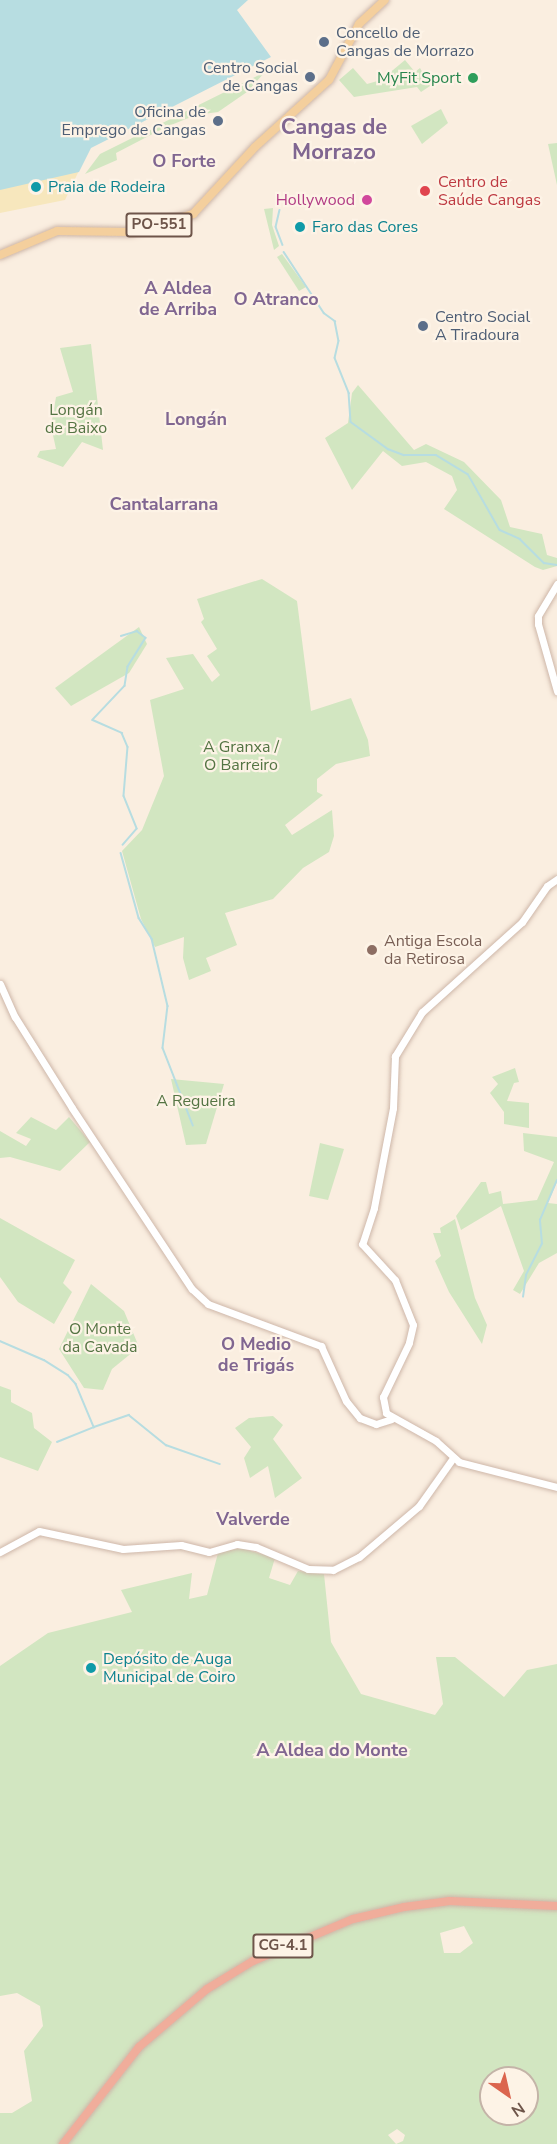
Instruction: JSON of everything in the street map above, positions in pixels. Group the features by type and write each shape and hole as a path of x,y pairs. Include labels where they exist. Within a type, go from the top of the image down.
{"highway":[{"name":"CG-4.1","path":"65,2144 104,2088 175,2013 253,1961 300,1938 353,1918 450,1901 557,1906"}],"main road":[{"name":"PO-551","path":"0,255 57,231 131,232 193,214 255,147 328,81 359,24 385,0"}],"street":[{"path":"557,584 538,616 557,691"},
{"path":"557,879 547,886 522,922 422,1012 395,1056 393,1108 374,1208 362,1244 395,1280 413,1325 409,1343 383,1397 382,1406 391,1419 436,1441 453,1458 557,1487"},
{"path":"0,984 15,1017 72,1108 192,1289 208,1304 321,1346 346,1401 360,1418 376,1424 391,1419"},
{"path":"0,1552 39,1531 123,1549 181,1545 209,1552 237,1544 256,1547 308,1569 333,1570 359,1557 419,1506 453,1458"}],"green space":[{"path":"405,60 415,72 420,68 430,86 421,92 417,87 354,97 339,80 353,68 367,84 381,80"},
{"path":"265,72 247,92 218,112 196,115 166,127 116,153 117,160 85,174 100,154"},
{"path":"441,109 448,123 422,144 411,126"},
{"path":"557,143 557,185 548,144"},
{"path":"273,208 272,225 279,246 274,250 264,209"},
{"path":"282,254 306,287 299,291 277,257"},
{"name":"Longán de Baixo","path":"91,344 103,450 82,442 63,467 37,457 40,451 56,449 51,426 56,397 73,392 60,348"},
{"path":"358,385 414,450 426,444 464,462 501,500 510,527 542,534 547,555 557,558 557,566 543,570 535,567 444,509 457,490 452,476 426,462 402,466 383,451 352,490 325,438 348,423 352,393"},
{"name":"A Granxa / O Barreiro","path":"262,579 297,601 311,711 351,698 368,740 370,756 336,764 317,779 317,792 323,795 285,825 292,835 332,810 334,836 329,852 303,868 273,899 225,913 237,945 206,958 211,971 189,980 183,958 184,937 155,947 141,919 122,851 142,830 164,776 150,700 184,689 166,658 193,654 212,682 220,675 207,656 217,649 201,622 204,619 197,599"},
{"path":"139,627 147,644 129,673 71,706 55,688"},
{"path":"515,1068 519,1082 514,1083 507,1101 529,1103 529,1128 504,1124 504,1112 490,1093 498,1084 492,1077"},
{"name":"A Regueira","path":"171,1079 224,1084 206,1144 186,1145"},
{"path":"31,1117 56,1130 69,1117 90,1142 60,1171 10,1157 0,1158 0,1131 26,1146 31,1139 16,1133"},
{"path":"523,1133 557,1137 557,1182 548,1203 557,1204 557,1253 539,1263 520,1294 513,1290 524,1271 501,1206 461,1230 456,1216 481,1182 486,1182 489,1194 501,1191 503,1204 537,1200 554,1162 524,1151"},
{"path":"320,1143 344,1149 328,1200 309,1196"},
{"path":"0,1218 75,1260 63,1283 72,1292 54,1324 18,1302 0,1277"},
{"path":"455,1219 475,1298 487,1325 482,1344 449,1292 435,1261 441,1256 433,1233 441,1233 440,1228"},
{"name":"O Monte da Cavada","path":"91,1284 124,1311 139,1347 112,1369 103,1390 84,1388 59,1349"},
{"path":"0,1386 11,1390 11,1402 32,1413 34,1428 52,1442 38,1471 0,1457"},
{"path":"273,1416 283,1425 273,1439 302,1478 275,1498 268,1466 250,1478 244,1458 251,1447 235,1428 249,1418"},
{"path":"241,1548 275,1558 269,1578 290,1585 298,1571 324,1574 331,1642 361,1694 435,1715 443,1704 436,1657 455,1657 504,1697 527,1670 557,1664 557,2144 396,2144 0,2144 0,2113 12,2113 32,2101 24,2051 43,2026 40,2006 17,1993 0,1996 0,1666 48,1633 132,1612 121,1590 192,1573 189,1599 207,1595 218,1553","holes":["464,1926 473,1943 460,1953 444,1953 440,1933","397,2129 405,2135 403,2141 396,2144 388,2135"]}],"sand":[{"name":"Praia de Rodeira","path":"85,158 65,200 0,213 0,174"}],"water":[{"path":"0,0 248,0 237,10 271,57 91,148 79,172 0,190"}],"waterway":[{"path":"280,210 276,227 283,245"},
{"path":"284,252 324,313 335,321 339,341 335,358 349,393 351,422 388,449 404,455 436,455 468,474 500,530 520,539 544,563 557,565"},
{"path":"121,636 137,631 146,638 128,667 125,686 93,720 122,733 128,747 124,796 137,829 123,845"},
{"path":"121,853 139,918 152,939 168,1006 163,1048 193,1125"},
{"path":"523,1297 526,1275 542,1244 540,1220 557,1180"},
{"path":"0,1341 44,1360 68,1375 76,1384 94,1427 129,1415 166,1445 220,1464"},
{"path":"57,1442 94,1427"}],"place":[{"name":"Concello de Cangas de Morrazo","path":"324,42"},
{"name":"Centro Social de Cangas","path":"310,77"},
{"name":"MyFit Sport","path":"473,78"},
{"name":"Oficina de Emprego de Cangas","path":"218,121"},
{"name":"Praia de Rodeira","path":"36,187"},
{"name":"Centro de Saúde Cangas","path":"425,191"},
{"name":"Hollywood","path":"367,200"},
{"name":"Faro das Cores","path":"300,227"},
{"name":"Centro Social A Tiradoura","path":"423,326"},
{"name":"Antiga Escola da Retirosa","path":"372,950"},
{"name":"Depósito de Auga Municipal de Coiro","path":"91,1668"}],"district":[{"name":"Cangas de Morrazo","path":"334,140"},
{"name":"O Forte","path":"184,161"},
{"name":"A Aldea de Arriba","path":"178,299"},
{"name":"O Atranco","path":"276,299"},
{"name":"Longán","path":"196,419"},
{"name":"Cantalarrana","path":"164,504"},
{"name":"O Medio de Trigás","path":"256,1355"},
{"name":"Valverde","path":"253,1519"},
{"name":"A Aldea do Monte","path":"332,1750"}]}
